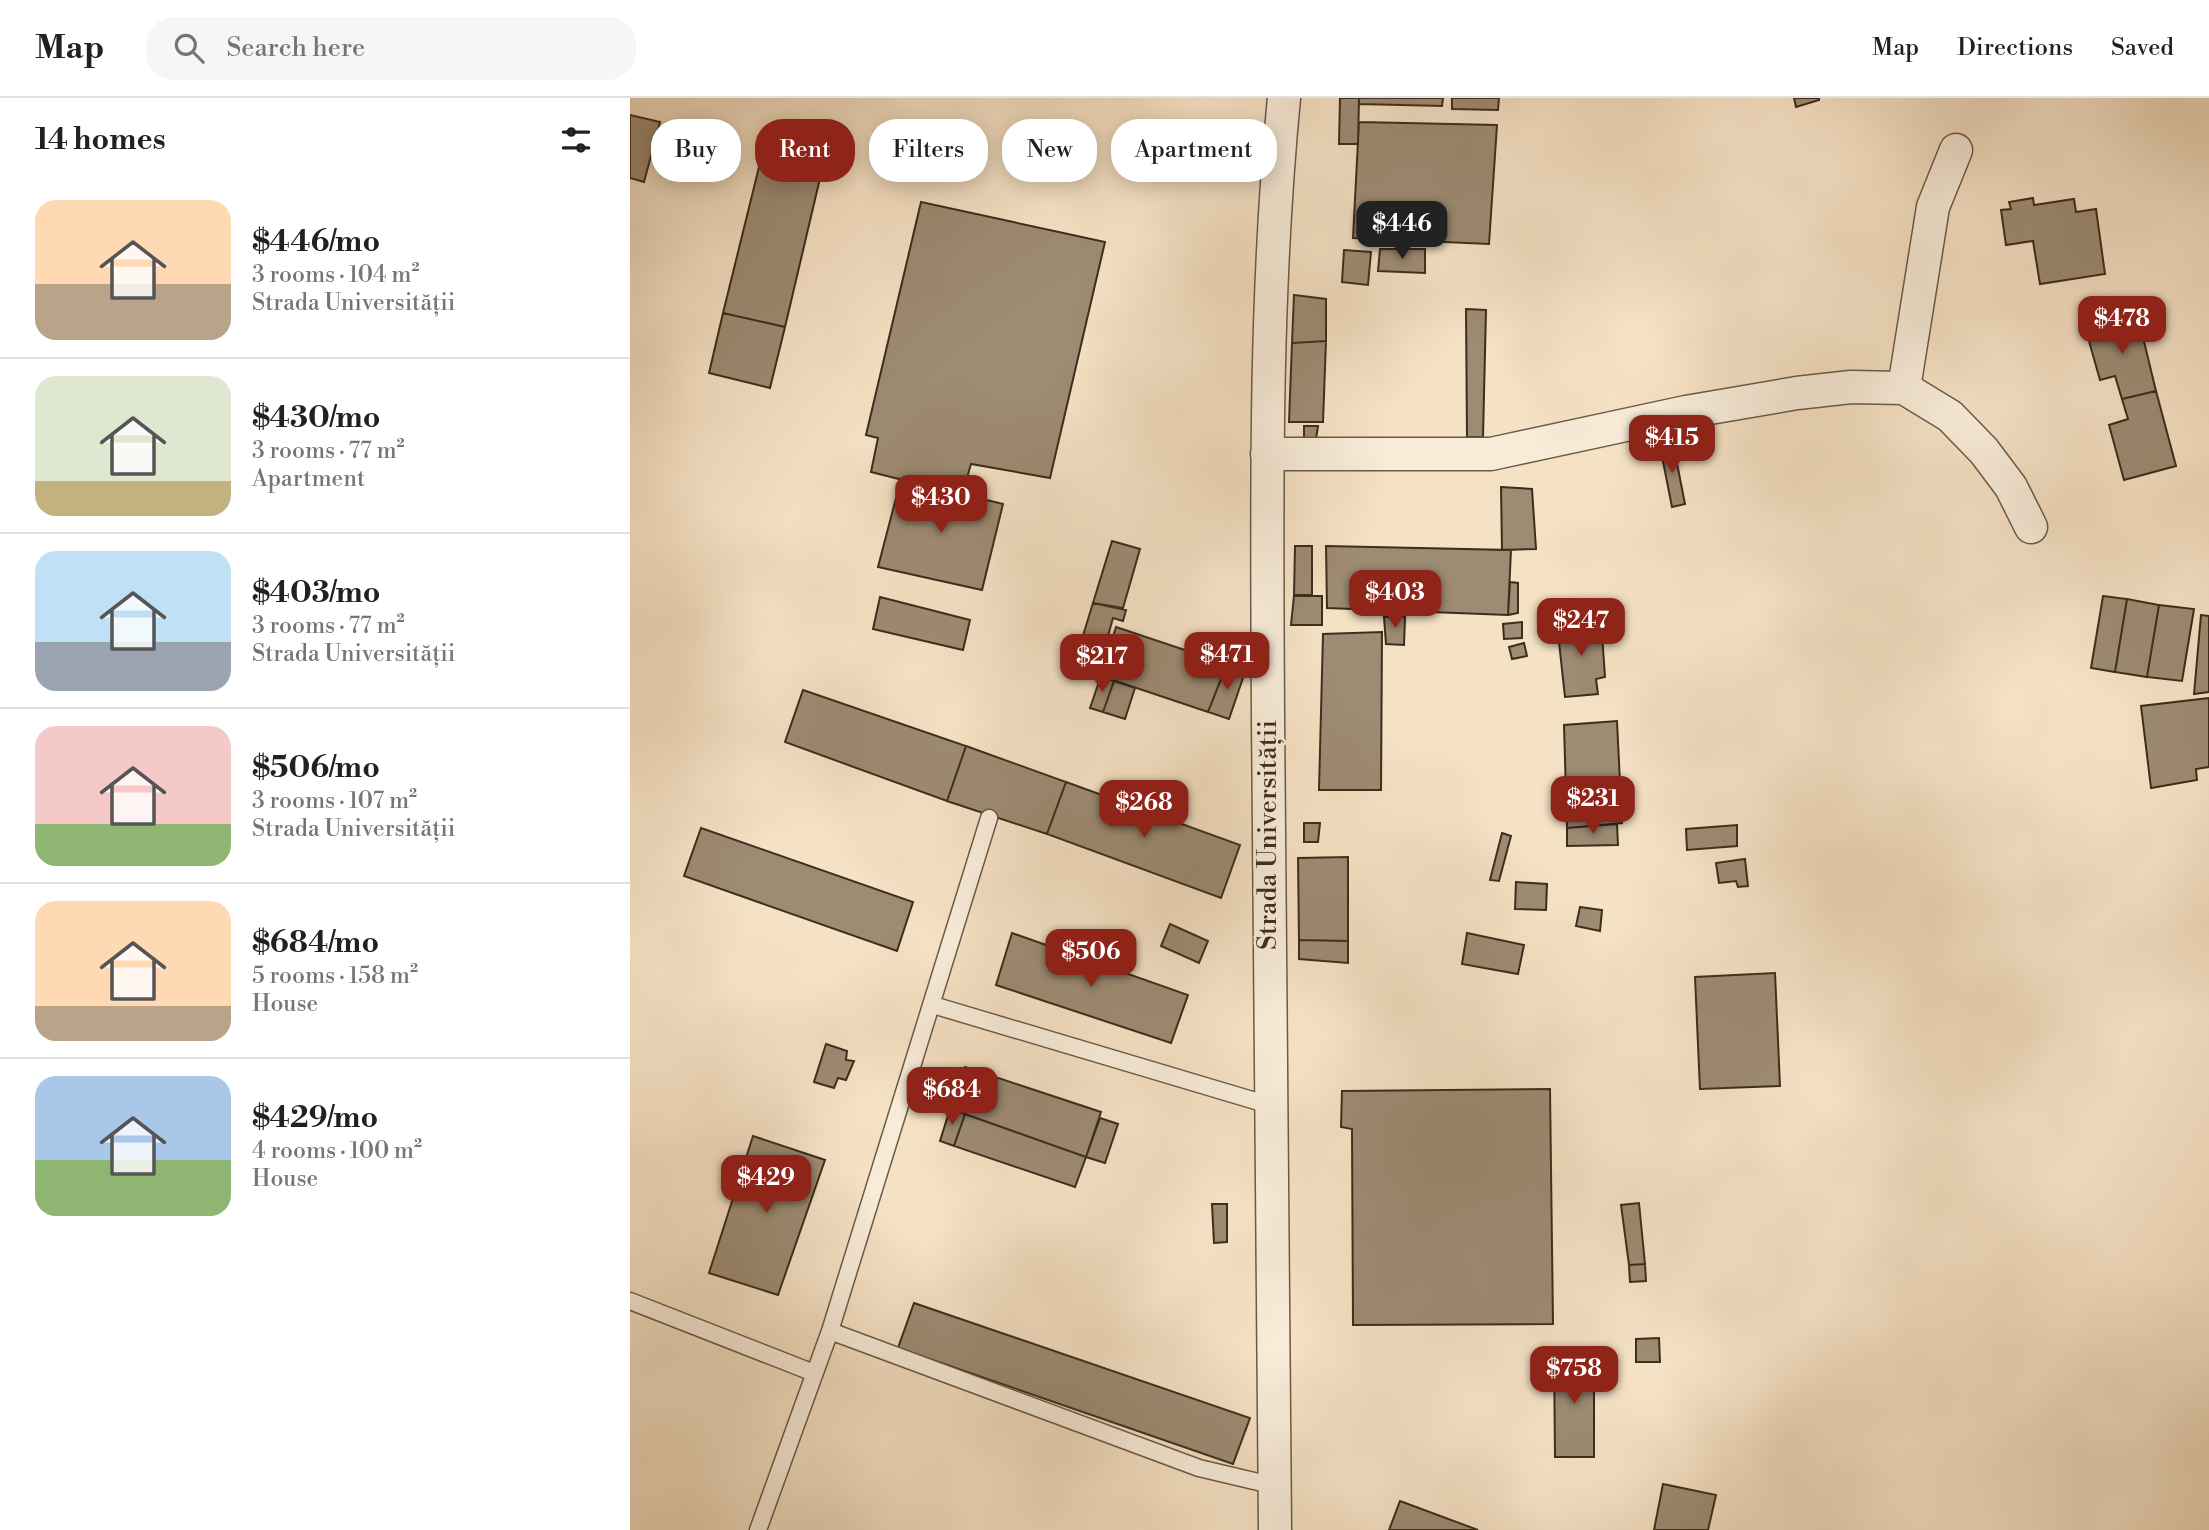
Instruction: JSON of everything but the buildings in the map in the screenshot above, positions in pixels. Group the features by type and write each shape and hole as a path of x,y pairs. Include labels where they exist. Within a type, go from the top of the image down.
{"street":[{"name":"Strada Universității","path":"1275,1530 1269,1105 1267,454 1276,184 1284,98"},
{"path":"1904,388 1933,207 1956,150"},
{"path":"1267,454 1492,454 1686,412 1797,393 1851,387 1904,388 1950,416 1984,451 2011,487 2031,527"}],"lane":[{"path":"758,1530 830,1331 989,818"},
{"path":"933,1005 1269,1105"},
{"path":"630,1301 814,1373"},
{"path":"830,1331 1199,1468 1275,1486"}]}
